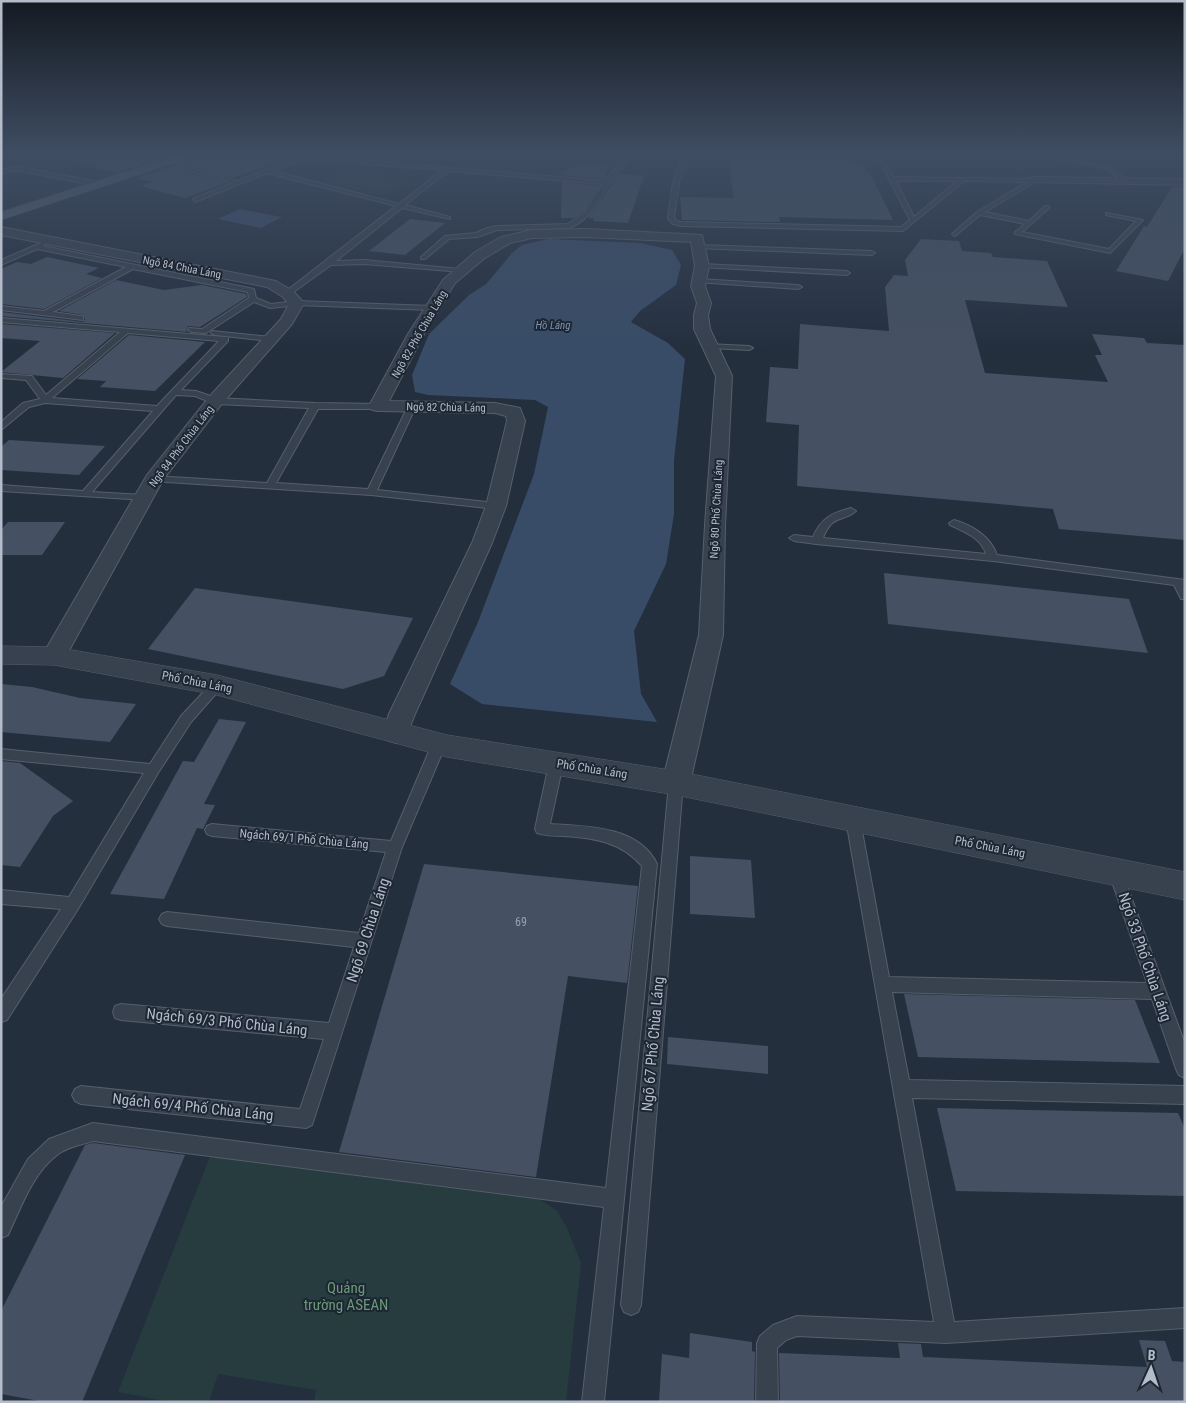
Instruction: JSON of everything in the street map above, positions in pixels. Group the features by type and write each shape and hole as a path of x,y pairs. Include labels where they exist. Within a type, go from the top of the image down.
{"street":[{"name":"Ngõ 84 Chùa Láng","path":"1,231 271,284 292,299"},
{"name":"Ngõ 82 Phố Chùa Láng","path":"378,406 416,334 450,280 480,255 506,240 532,234 586,233 699,251"},
{"name":"Ngõ 80 Phố Chùa Láng","path":"676,783 711,635 715,524 724,376 702,328 704,303 698,286 699,251"},
{"name":"Ngõ 84 Phố Chùa Láng","path":"54,656 154,479 215,401 287,321 292,299"},
{"name":"Ngõ 82 Chùa Láng","path":"378,406 494,408 514,412 516,420 496,506"},
{"path":"396,734 402,714 482,543 496,506"},
{"name":"Phố Chùa Láng","path":"1,655 54,656 217,685 439,744 676,783 1185,886"}],"lane":[{"path":"292,299 384,218"},
{"path":"423,258 447,237 453,235 477,235 489,229 497,228 569,226 583,218"},
{"path":"671,218 699,251 798,287"},
{"path":"955,234 973,218"},
{"path":"1007,218 1030,223"},
{"path":"1035,218 1017,233 1110,251 1140,220 1132,218"},
{"path":"699,251 903,229 913,220"},
{"path":"1,263 50,241"},
{"path":"36,248 251,291 253,299"},
{"path":"699,251 872,253"},
{"path":"699,251 847,272"},
{"path":"44,314 145,260"},
{"path":"331,263 364,262 460,271"},
{"path":"253,299 270,306 292,299 432,308"},
{"path":"203,331 253,299"},
{"path":"1,308 271,339"},
{"path":"1,320 225,339 174,392 85,494"},
{"path":"45,400 127,330"},
{"path":"710,346 749,348"},
{"path":"1,376 29,378 45,400"},
{"path":"174,392 196,394 215,401 315,406 378,406"},
{"path":"1,428 15,413 26,405 45,400 159,409"},
{"path":"270,486 315,406"},
{"path":"371,492 412,406"},
{"path":"1,413 15,413"},
{"path":"154,479 371,492 496,506"},
{"path":"1,488 143,498"},
{"path":"816,541 822,526 834,515 851,511"},
{"path":"954,523 987,542 991,548 993,558"},
{"path":"794,538 993,558 1181,582 1185,596"},
{"path":"1,1014 73,904 153,769 186,719 217,685"},
{"name":"Ngõ 69 Chùa Láng","path":"306,1119 395,848 439,744"},
{"path":"1,754 153,769"},
{"path":"556,764 542,829 605,834 625,842 640,851 650,864 594,1402"},
{"name":"Ngõ 67 Phố Chùa Láng","path":"631,1305 676,783"},
{"path":"853,820 946,1333"},
{"name":"Ngách 69/1 Phố Chùa Láng","path":"212,830 395,848"},
{"name":"Ngõ 33 Phố Chùa Láng","path":"1116,873 1185,1069"},
{"path":"1,897 73,904"},
{"path":"167,919 365,941"},
{"path":"884,984 1157,990"},
{"name":"Ngách 69/3 Phố Chùa Láng","path":"121,1012 334,1032"},
{"path":"903,1089 1185,1095"},
{"name":"Ngách 69/4 Phố Chùa Láng","path":"81,1095 306,1119"},
{"path":"1,1228 33,1168 45,1155 51,1149 70,1138 94,1132 615,1199"},
{"path":"767,1402 767,1343 780,1332 797,1326 946,1333 1185,1318"}],"green space":[{"name":"Quảng trường ASEAN","path":"210,1156 541,1200 557,1211 567,1228 581,1263 566,1402 314,1402 316,1390 218,1374 209,1402 170,1402 118,1392"}],"water":[{"path":"219,218 279,218 261,228"},
{"name":"Hồ Láng","path":"548,239 640,243 672,250 681,265 676,285 640,311 631,322 668,343 685,359 674,460 674,514 666,564 634,631 641,694 657,722 482,704 450,684 478,622 534,474 548,407 535,400 428,395 415,392 412,375 429,334 469,295 486,284 512,253 522,245"}],"building":[{"path":"594,218 630,218 628,223 593,221"},
{"path":"682,218 779,218 780,222 682,220"},
{"path":"835,218 892,218 893,220"},
{"path":"1152,218 1185,218 1185,248 1168,281 1116,271 1144,226 1147,227"},
{"path":"410,219 445,223 405,255 369,251"},
{"path":"921,239 959,241 962,251 991,253 993,257 1047,261 1068,307 965,300 985,373 1108,382 1095,355 1102,355 1092,334 1144,338 1147,343 1185,345 1185,540 1059,529 1053,509 797,486 799,425 766,422 770,367 798,369 800,324 889,331 885,287 894,275 908,276 905,260"},
{"path":"47,257 99,268 86,274 102,278 44,309 1,304 1,269 17,262 31,264"},
{"path":"116,280 164,290 202,285 246,294 247,297 200,327 188,326 186,331 188,332 1,316 1,312 83,322 85,320 84,315 59,311"},
{"path":"1,324 115,333 63,378 1,372 40,341 1,338"},
{"path":"129,335 205,342 155,391 100,387 106,381 77,379"},
{"path":"9,440 105,446 79,475 1,470 1,447"},
{"path":"8,522 65,522 42,555 1,555 1,530"},
{"path":"884,573 1129,599 1148,653 888,624"},
{"path":"195,588 413,618 384,676 343,689 148,649"},
{"path":"1,684 32,687 80,698 136,704 110,742 1,732"},
{"path":"219,719 246,722 204,804 215,805 203,829 197,828 164,899 110,894 183,761 194,762"},
{"path":"1,761 20,763 73,801 53,816 20,867 1,865"},
{"path":"690,856 751,860 755,918 690,914"},
{"path":"424,864 638,886 627,983 568,976 536,1177 339,1152"},
{"path":"904,994 1135,1000 1160,1063 918,1057"},
{"path":"668,1037 768,1046 768,1074 667,1064"},
{"path":"937,1108 1178,1113 1185,1129 1185,1196 956,1191"},
{"path":"93,1143 185,1155 82,1402 45,1402 1,1394 1,1311 85,1145"},
{"path":"690,1333 752,1342 752,1351 755,1352 754,1402 659,1402 662,1354 689,1358"},
{"path":"1139,1340 1165,1341 1172,1361 1185,1362 1185,1402 780,1402 779,1353 900,1358 898,1343 921,1344 923,1357 1147,1367"}]}
